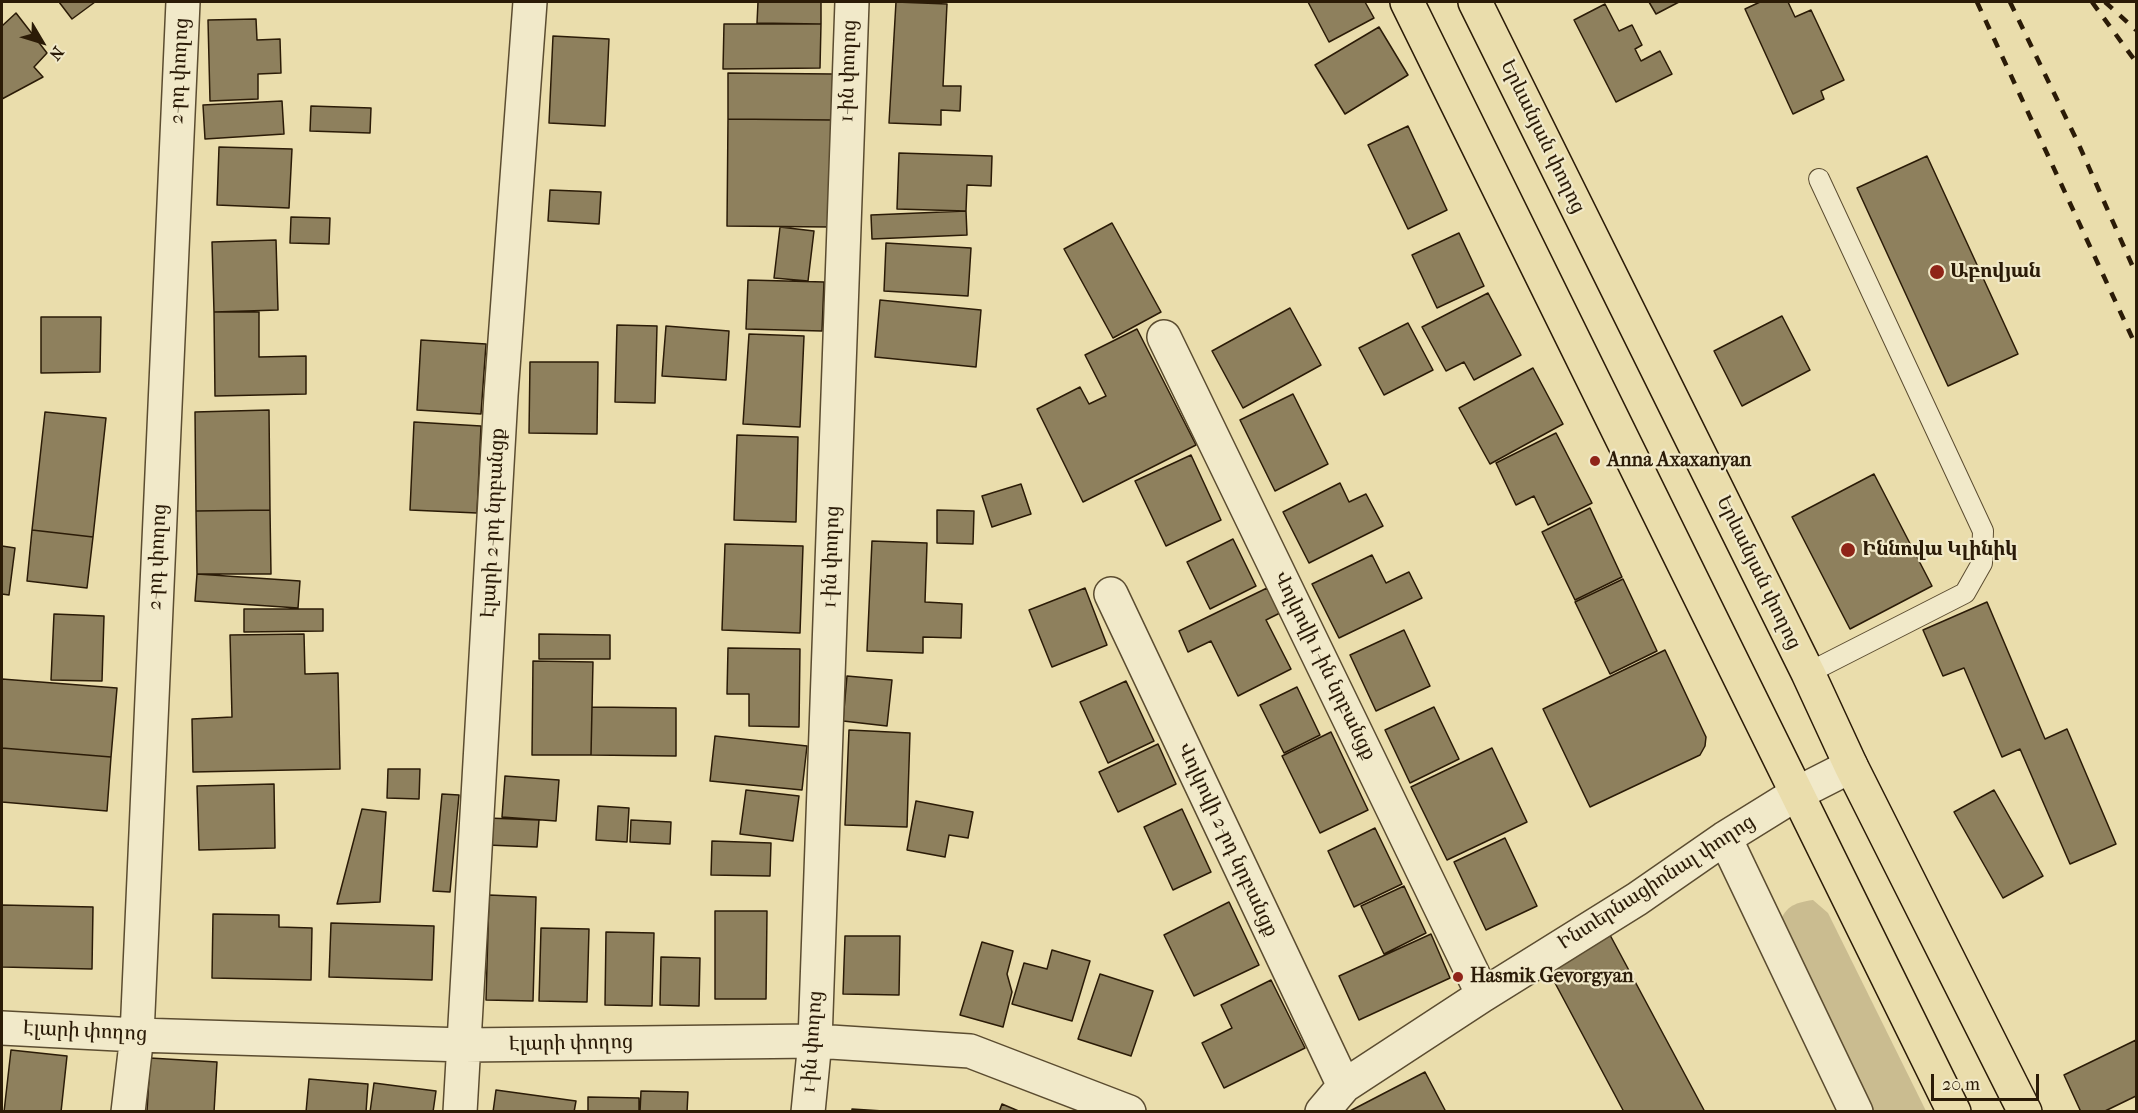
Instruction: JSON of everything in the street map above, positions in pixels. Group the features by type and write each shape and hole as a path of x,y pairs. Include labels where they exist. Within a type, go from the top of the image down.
{"main road":[{"path":"1407,2 1954,1112"},
{"name":"Երևանյան փողոց","path":"1475,2 1808,673 1851,766 2025,1112"}],"street":[{"name":"2-րդ փողոց","path":"128,1112 137,1035 183,2"},
{"name":"Էլարի 2-րդ նրբանցք","path":"460,1112 501,395 530,2"},
{"name":"1-ին փողոց","path":"808,1112 815,1041 852,2"},
{"name":"Վոլկովի 1-ին նրբանցք","path":"1164,337 1483,995"},
{"name":"Վոլկովի 2-րդ նրբանցք","path":"1111,594 1344,1086"},
{"name":"Ինտերնացիոնալ փողոց","path":"1322,1112 1344,1086 1483,995 1637,899 1725,838 1796,794 1851,766"},
{"path":"1725,838 1856,1112"},
{"name":"Էլարի փողոց","path":"2,1028 137,1035 465,1045 815,1041 969,1052 1130,1112"}],"lane":[{"path":"1808,673 1965,593 1982,563 1983,531 1819,179"}],"shaded area":[{"path":"1813,900 1828,913 1926,1111 1864,1111 1777,928 1790,907"}],"building":[{"path":"59,2 95,2 72,19"},
{"path":"758,2 821,2 821,24 757,23"},
{"path":"896,2 947,4 943,86 961,86 960,111 941,110 941,125 889,123"},
{"path":"1308,2 1365,2 1374,18 1329,42"},
{"path":"1649,2 1679,2 1656,14"},
{"path":"1760,2 1788,2 1795,17 1811,10 1844,80 1821,91 1824,99 1793,114 1745,9"},
{"path":"1605,4 1619,31 1632,25 1642,45 1635,49 1641,61 1660,51 1672,74 1616,102 1574,20"},
{"path":"16,13 47,53 34,67 43,77 2,99 2,26"},
{"path":"256,19 257,40 280,39 281,73 258,74 258,99 210,101 208,20"},
{"path":"724,24 821,24 820,68 723,69"},
{"path":"1379,27 1408,75 1345,114 1315,65"},
{"path":"553,36 609,39 605,126 549,123"},
{"path":"728,73 833,74 832,120 728,119"},
{"path":"282,101 284,134 205,139 203,105"},
{"path":"311,106 371,108 370,133 310,131"},
{"path":"728,119 832,120 831,227 727,226"},
{"path":"1408,126 1447,210 1408,229 1368,145"},
{"path":"219,147 292,149 289,208 217,205"},
{"path":"899,153 992,156 991,186 967,185 966,211 897,209"},
{"path":"1927,156 2018,354 1948,386 1857,188"},
{"path":"550,190 601,192 599,224 548,221"},
{"path":"966,211 967,235 872,239 871,215"},
{"path":"291,217 330,218 329,244 290,243"},
{"path":"1112,223 1161,312 1113,338 1064,249"},
{"path":"780,227 814,231 808,281 774,278"},
{"path":"1459,233 1484,286 1437,308 1412,255"},
{"path":"276,240 278,310 214,312 212,242"},
{"path":"886,243 971,248 968,296 884,291"},
{"path":"748,280 824,282 822,331 746,329"},
{"path":"1488,293 1521,355 1474,380 1464,362 1446,371 1422,327"},
{"path":"880,300 981,310 976,367 875,357"},
{"path":"1290,308 1321,365 1243,408 1212,351"},
{"path":"214,312 259,312 259,357 306,356 306,394 215,396"},
{"path":"1782,316 1810,370 1742,406 1714,351"},
{"path":"41,317 101,317 100,372 41,373"},
{"path":"1408,323 1433,370 1384,395 1359,348"},
{"path":"617,325 657,326 655,403 615,402"},
{"path":"666,326 729,331 726,380 662,376"},
{"path":"1137,329 1196,445 1083,502 1037,409 1080,387 1089,404 1106,396 1085,355"},
{"path":"749,334 804,336 800,427 743,424"},
{"path":"421,340 486,344 481,414 417,410"},
{"path":"530,362 598,362 597,434 529,433"},
{"path":"1533,368 1563,424 1490,464 1459,408"},
{"path":"1293,394 1328,464 1275,491 1240,420"},
{"path":"269,410 270,510 196,511 195,412"},
{"path":"45,412 106,418 93,537 32,530"},
{"path":"414,422 481,426 477,513 410,510"},
{"path":"1556,433 1592,503 1548,525 1534,496 1516,505 1496,463"},
{"path":"737,435 798,437 796,522 734,520"},
{"path":"1191,455 1221,520 1166,546 1135,481"},
{"path":"1874,474 1932,586 1850,629 1792,517"},
{"path":"1340,483 1349,502 1366,494 1383,526 1309,563 1283,512"},
{"path":"1021,484 1031,514 992,527 982,496"},
{"path":"1590,508 1622,577 1575,600 1542,532"},
{"path":"270,510 271,574 197,574 196,511"},
{"path":"937,510 974,511 973,544 937,543"},
{"path":"32,530 93,537 87,588 27,581"},
{"path":"1233,539 1256,586 1210,609 1187,562"},
{"path":"872,541 927,543 925,602 962,604 961,638 923,637 923,653 867,651"},
{"path":"725,544 803,546 800,633 722,630"},
{"path":"2,546 15,548 9,595 2,594"},
{"path":"1372,555 1386,583 1409,572 1422,598 1339,638 1312,584"},
{"path":"197,574 300,581 298,608 195,601"},
{"path":"1623,579 1657,651 1610,674 1575,602"},
{"path":"1085,588 1107,645 1052,667 1029,610"},
{"path":"1267,588 1280,613 1266,620 1291,669 1238,696 1211,641 1188,652 1179,631"},
{"path":"1987,602 2045,739 2067,729 2116,844 2070,864 2020,749 2002,757 1964,668 1943,676 1923,630"},
{"path":"244,609 323,609 323,631 244,632"},
{"path":"54,614 104,616 102,681 51,680"},
{"path":"1404,630 1430,686 1376,711 1350,655"},
{"path":"304,634 305,674 338,673 340,769 193,772 192,719 232,717 230,635"},
{"path":"539,634 610,635 610,659 539,659"},
{"path":"728,648 800,649 799,727 749,726 749,694 727,694"},
{"path":"1665,650 1706,737 1705,746 1700,755 1590,807 1543,709"},
{"path":"533,661 593,662 591,755 532,755"},
{"path":"847,676 892,680 887,726 843,721"},
{"path":"2,679 117,688 111,757 2,748"},
{"path":"1126,681 1154,741 1108,763 1080,702"},
{"path":"1297,687 1320,735 1284,753 1260,705"},
{"path":"592,707 676,708 676,756 591,755"},
{"path":"1434,707 1459,759 1410,783 1385,730"},
{"path":"849,730 910,733 907,827 845,825"},
{"path":"1331,732 1368,810 1320,833 1282,756"},
{"path":"715,736 807,746 802,790 710,781"},
{"path":"1158,744 1176,784 1118,812 1099,772"},
{"path":"2,748 111,757 107,811 2,802"},
{"path":"1492,748 1527,822 1447,860 1411,787"},
{"path":"388,769 420,769 419,799 387,798"},
{"path":"505,776 559,780 556,821 502,817"},
{"path":"274,784 275,848 199,850 197,786"},
{"path":"746,790 799,796 793,841 740,834"},
{"path":"1994,790 2043,876 2003,898 1954,812"},
{"path":"442,794 459,795 450,892 433,891"},
{"path":"916,801 973,812 968,838 949,835 945,857 907,850"},
{"path":"598,806 629,808 627,842 596,840"},
{"path":"362,809 386,812 380,902 337,904"},
{"path":"1182,809 1211,872 1173,890 1144,827"},
{"path":"488,818 539,820 537,847 487,845"},
{"path":"631,820 671,822 670,844 630,842"},
{"path":"1375,828 1402,884 1354,907 1328,851"},
{"path":"1505,838 1537,906 1486,930 1454,862"},
{"path":"712,841 771,843 770,876 711,875"},
{"path":"1404,886 1426,933 1384,954 1361,906"},
{"path":"489,895 536,897 533,1001 486,1000"},
{"path":"1229,902 1259,965 1194,996 1164,935"},
{"path":"2,905 93,907 92,969 2,967"},
{"path":"715,911 767,911 766,999 715,999"},
{"path":"213,914 279,915 279,927 312,928 311,980 212,978"},
{"path":"331,923 434,926 432,980 329,977"},
{"path":"541,928 589,929 587,1002 539,1001"},
{"path":"606,932 654,933 652,1006 605,1005"},
{"path":"1431,934 1450,978 1359,1020 1339,976"},
{"path":"1610,935 1705,1112 1624,1112 1547,968"},
{"path":"845,936 900,936 899,995 843,994"},
{"path":"982,942 1013,951 1007,974 1012,992 1003,1027 960,1015"},
{"path":"1052,950 1090,961 1072,1021 1012,1004 1024,963 1047,969"},
{"path":"661,957 700,958 699,1006 660,1005"},
{"path":"1100,974 1153,991 1131,1056 1078,1039"},
{"path":"1271,980 1305,1048 1224,1088 1202,1043 1232,1028 1221,1005"},
{"path":"2136,1040 2136,1096 2103,1112 2081,1112 2064,1075"},
{"path":"11,1050 67,1056 61,1112 4,1112"},
{"path":"150,1058 217,1062 214,1112 147,1112"},
{"path":"1425,1072 1446,1112 1348,1112"},
{"path":"309,1079 368,1084 366,1112 306,1112"},
{"path":"374,1083 436,1091 433,1112 370,1112"},
{"path":"496,1090 576,1101 574,1112 493,1112"},
{"path":"641,1091 688,1092 687,1112 640,1112"},
{"path":"588,1097 639,1098 639,1112 588,1112"},
{"path":"1002,1104 1021,1112 999,1112"},
{"path":"852,1109 899,1112 852,1112"}],"railway":[{"path":"1977,2 2136,346"},
{"path":"2010,2 2079,145 2136,274"},
{"path":"2092,2 2136,62"},
{"path":"2105,2 2136,30"}],"place":[{"name":"Աբովյան","path":"1937,272"},
{"name":"Anna Axaxanyan","path":"1595,461"},
{"name":"Իննովա Կլինիկ","path":"1848,550"},
{"name":"Hasmik Gevorgyan","path":"1458,977"}]}
